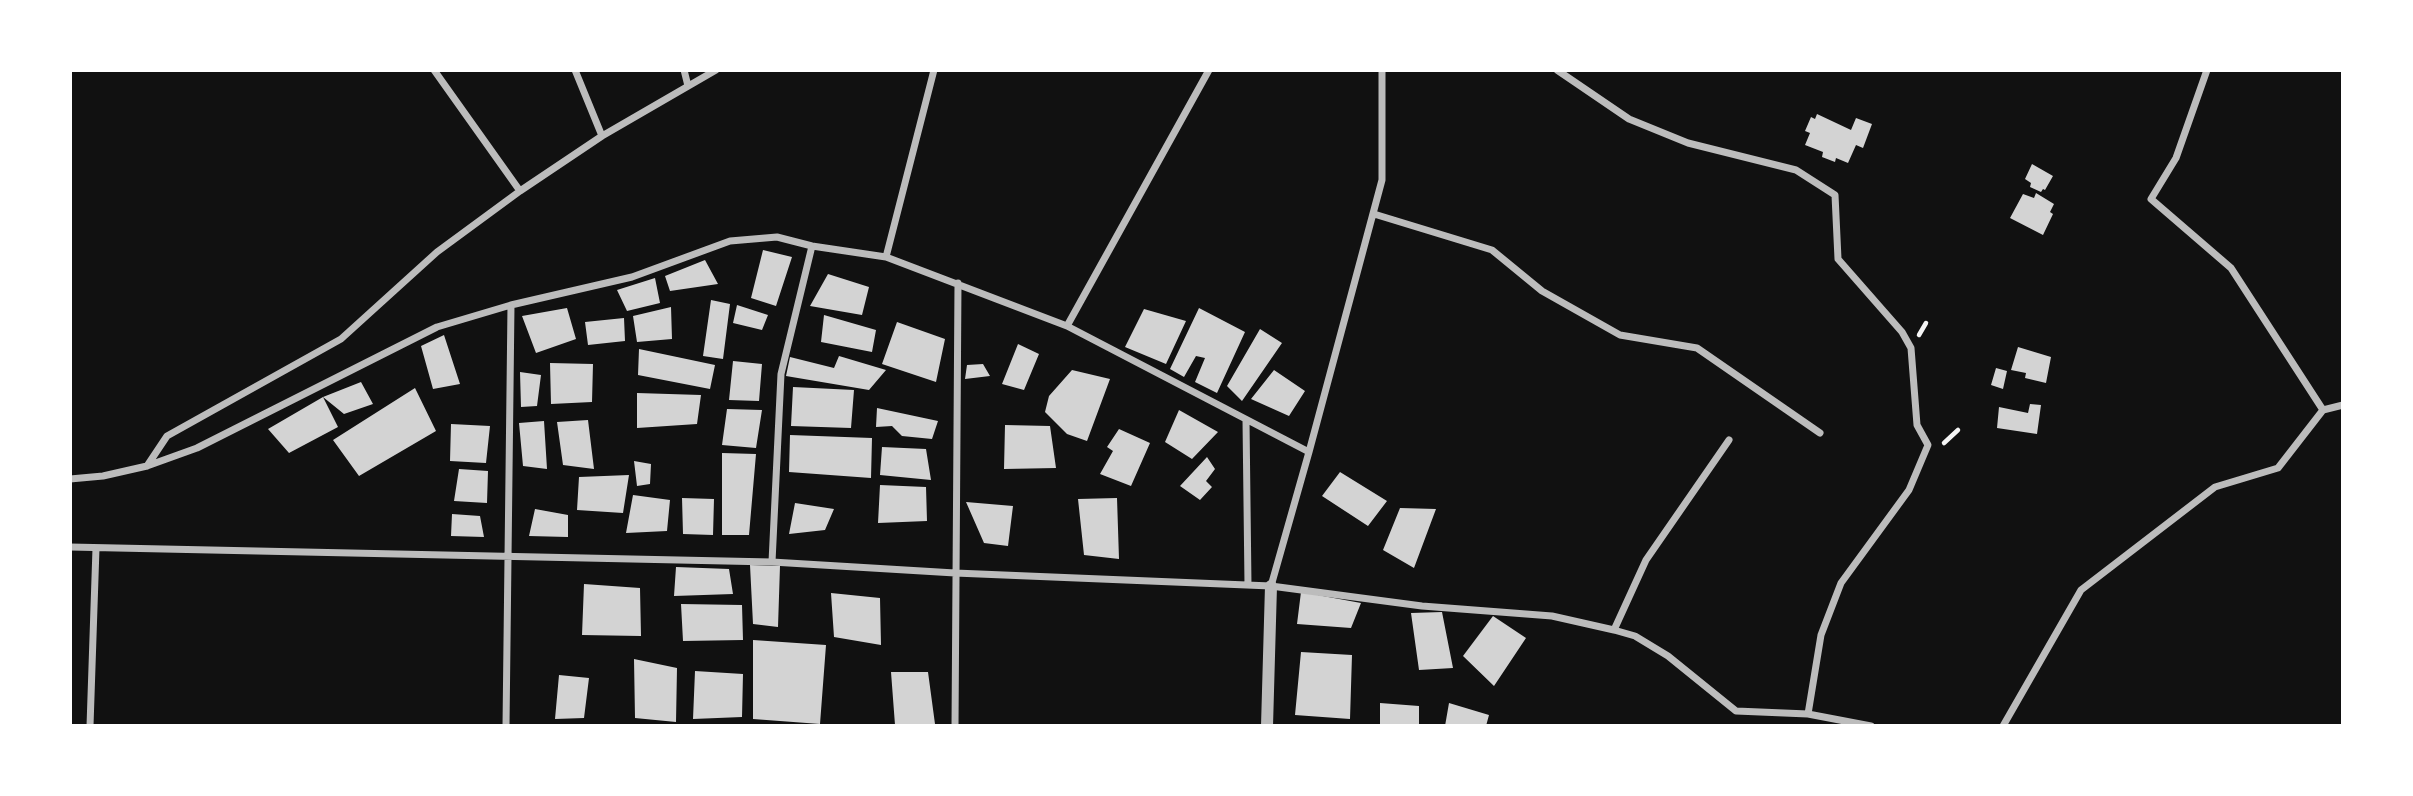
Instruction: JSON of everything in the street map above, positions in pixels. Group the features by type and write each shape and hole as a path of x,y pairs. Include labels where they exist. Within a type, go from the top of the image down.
{"street":[{"path":"435,70 520,191"},
{"path":"575,70 602,136"},
{"path":"684,70 688,86"},
{"path":"147,466 167,436 341,339 437,252 520,191 602,136 716,70"},
{"path":"886,257 934,70"},
{"path":"1067,326 1209,70"},
{"path":"1267,726 1271,586 1382,180 1382,70"},
{"path":"1557,70 1629,118 1688,143 1796,170 1835,195 1838,259 1902,332 1911,348 1917,425 1928,446 1909,490 1842,583 1821,635 1808,714"},
{"path":"2207,70 2176,158 2151,199 2231,268 2323,410"},
{"path":"1374,214 1492,250 1542,291 1620,335 1697,348 1821,433"},
{"path":"70,479 103,476 147,466 197,448 437,327 511,305 632,277 730,241 777,237 812,246 886,257 1067,326 1309,452"},
{"path":"772,562 781,374 812,246"},
{"path":"955,726 958,283"},
{"path":"506,726 511,305"},
{"path":"2003,726 2081,590 2216,487 2278,468 2323,410 2343,405"},
{"path":"1246,420 1248,585"},
{"path":"1614,630 1646,560 1729,440"},
{"path":"70,547 772,562 955,573 1271,586 1422,606 1552,616 1614,630 1635,636 1668,656 1737,711 1808,714 1871,726"},
{"path":"90,726 96,548"}],"building":[{"path":"1817,114 1851,130 1856,118 1872,124 1863,148 1856,145 1848,163 1836,158 1835,162 1822,157 1823,152 1805,145 1810,133 1805,131 1811,117 1815,119"},
{"path":"2032,164 2053,176 2041,192 2030,187 2031,183 2025,179"},
{"path":"2036,193 2054,204 2050,212 2053,214 2043,235 2010,218 2023,194 2034,198"},
{"path":"763,250 792,257 776,306 751,298"},
{"path":"705,260 718,284 670,291 665,276"},
{"path":"828,274 869,287 862,315 810,306"},
{"path":"655,278 660,303 627,311 617,290"},
{"path":"711,300 730,304 723,359 703,356"},
{"path":"737,305 768,315 762,330 733,323"},
{"path":"671,307 672,339 637,342 633,316"},
{"path":"567,308 576,339 536,353 522,316"},
{"path":"1199,308 1245,332 1217,393 1195,382 1205,358 1196,356 1184,377 1170,369"},
{"path":"1144,309 1186,321 1166,364 1125,347"},
{"path":"824,315 876,330 872,352 821,342"},
{"path":"624,318 625,341 588,345 585,322"},
{"path":"897,322 945,339 936,382 882,364"},
{"path":"1260,329 1282,343 1242,401 1227,386"},
{"path":"444,335 460,384 433,389 421,346"},
{"path":"1018,344 1039,354 1024,390 1002,384"},
{"path":"2018,347 2051,357 2046,383 2025,378 2026,373 2011,370"},
{"path":"639,349 715,365 710,389 638,375"},
{"path":"839,356 886,370 869,390 786,376 790,357 834,368"},
{"path":"733,361 762,364 759,401 729,400"},
{"path":"550,363 593,364 592,402 551,404"},
{"path":"983,364 990,376 965,379 967,365"},
{"path":"1996,368 2007,371 2003,389 1991,385"},
{"path":"1072,370 1110,379 1087,441 1067,434 1045,412 1049,396"},
{"path":"1274,370 1305,391 1289,416 1251,399"},
{"path":"520,372 541,375 537,406 521,407"},
{"path":"361,382 373,404 344,414 323,397"},
{"path":"793,387 854,390 851,428 791,426"},
{"path":"415,388 436,431 359,476 333,440"},
{"path":"637,393 701,395 697,424 637,428"},
{"path":"323,397 338,427 289,453 268,429"},
{"path":"2030,404 2041,405 2037,434 1997,428 1999,407 2028,413"},
{"path":"877,408 938,421 932,439 902,436 892,426 876,427"},
{"path":"727,409 762,410 756,448 722,445"},
{"path":"1179,410 1218,432 1192,459 1165,442"},
{"path":"588,420 594,469 563,465 557,422"},
{"path":"544,421 547,469 523,466 519,423"},
{"path":"451,424 490,426 486,463 450,461"},
{"path":"1005,425 1050,426 1056,468 1004,469"},
{"path":"1119,429 1150,443 1131,486 1100,474 1113,451 1107,447"},
{"path":"790,435 872,438 871,478 789,472"},
{"path":"882,447 926,449 931,480 880,475"},
{"path":"722,453 756,454 749,535 722,535"},
{"path":"1207,457 1215,469 1206,481 1212,487 1200,500 1180,486"},
{"path":"634,461 651,464 650,484 637,486"},
{"path":"459,469 488,471 487,503 454,501"},
{"path":"1340,472 1387,501 1368,526 1322,496"},
{"path":"629,475 623,513 577,510 579,477"},
{"path":"880,485 926,487 927,521 878,523"},
{"path":"633,495 670,500 667,531 626,533"},
{"path":"682,498 714,499 713,535 683,534"},
{"path":"1117,498 1119,559 1084,555 1078,499"},
{"path":"966,502 1013,506 1008,546 984,543"},
{"path":"795,503 834,509 825,530 789,534"},
{"path":"1400,508 1436,509 1414,568 1383,550"},
{"path":"535,509 568,515 568,537 529,536"},
{"path":"452,514 480,516 484,537 451,536"},
{"path":"750,565 780,566 778,627 753,624"},
{"path":"676,567 729,569 733,594 674,596"},
{"path":"584,584 640,588 641,636 582,635"},
{"path":"1301,592 1361,603 1351,628 1297,624"},
{"path":"831,593 880,598 881,645 834,637"},
{"path":"681,604 742,605 743,640 683,641"},
{"path":"1442,612 1453,668 1419,670 1411,613"},
{"path":"1493,616 1526,638 1494,686 1463,656"},
{"path":"753,640 826,645 820,724 753,719"},
{"path":"1301,652 1352,655 1350,719 1295,715"},
{"path":"634,659 677,668 676,722 635,718"},
{"path":"695,671 743,674 742,717 693,719"},
{"path":"891,672 928,672 935,724 895,725"},
{"path":"559,675 589,678 584,718 555,719"},
{"path":"1380,703 1419,706 1419,726 1380,726"},
{"path":"1449,703 1489,715 1486,726 1445,726"}]}
